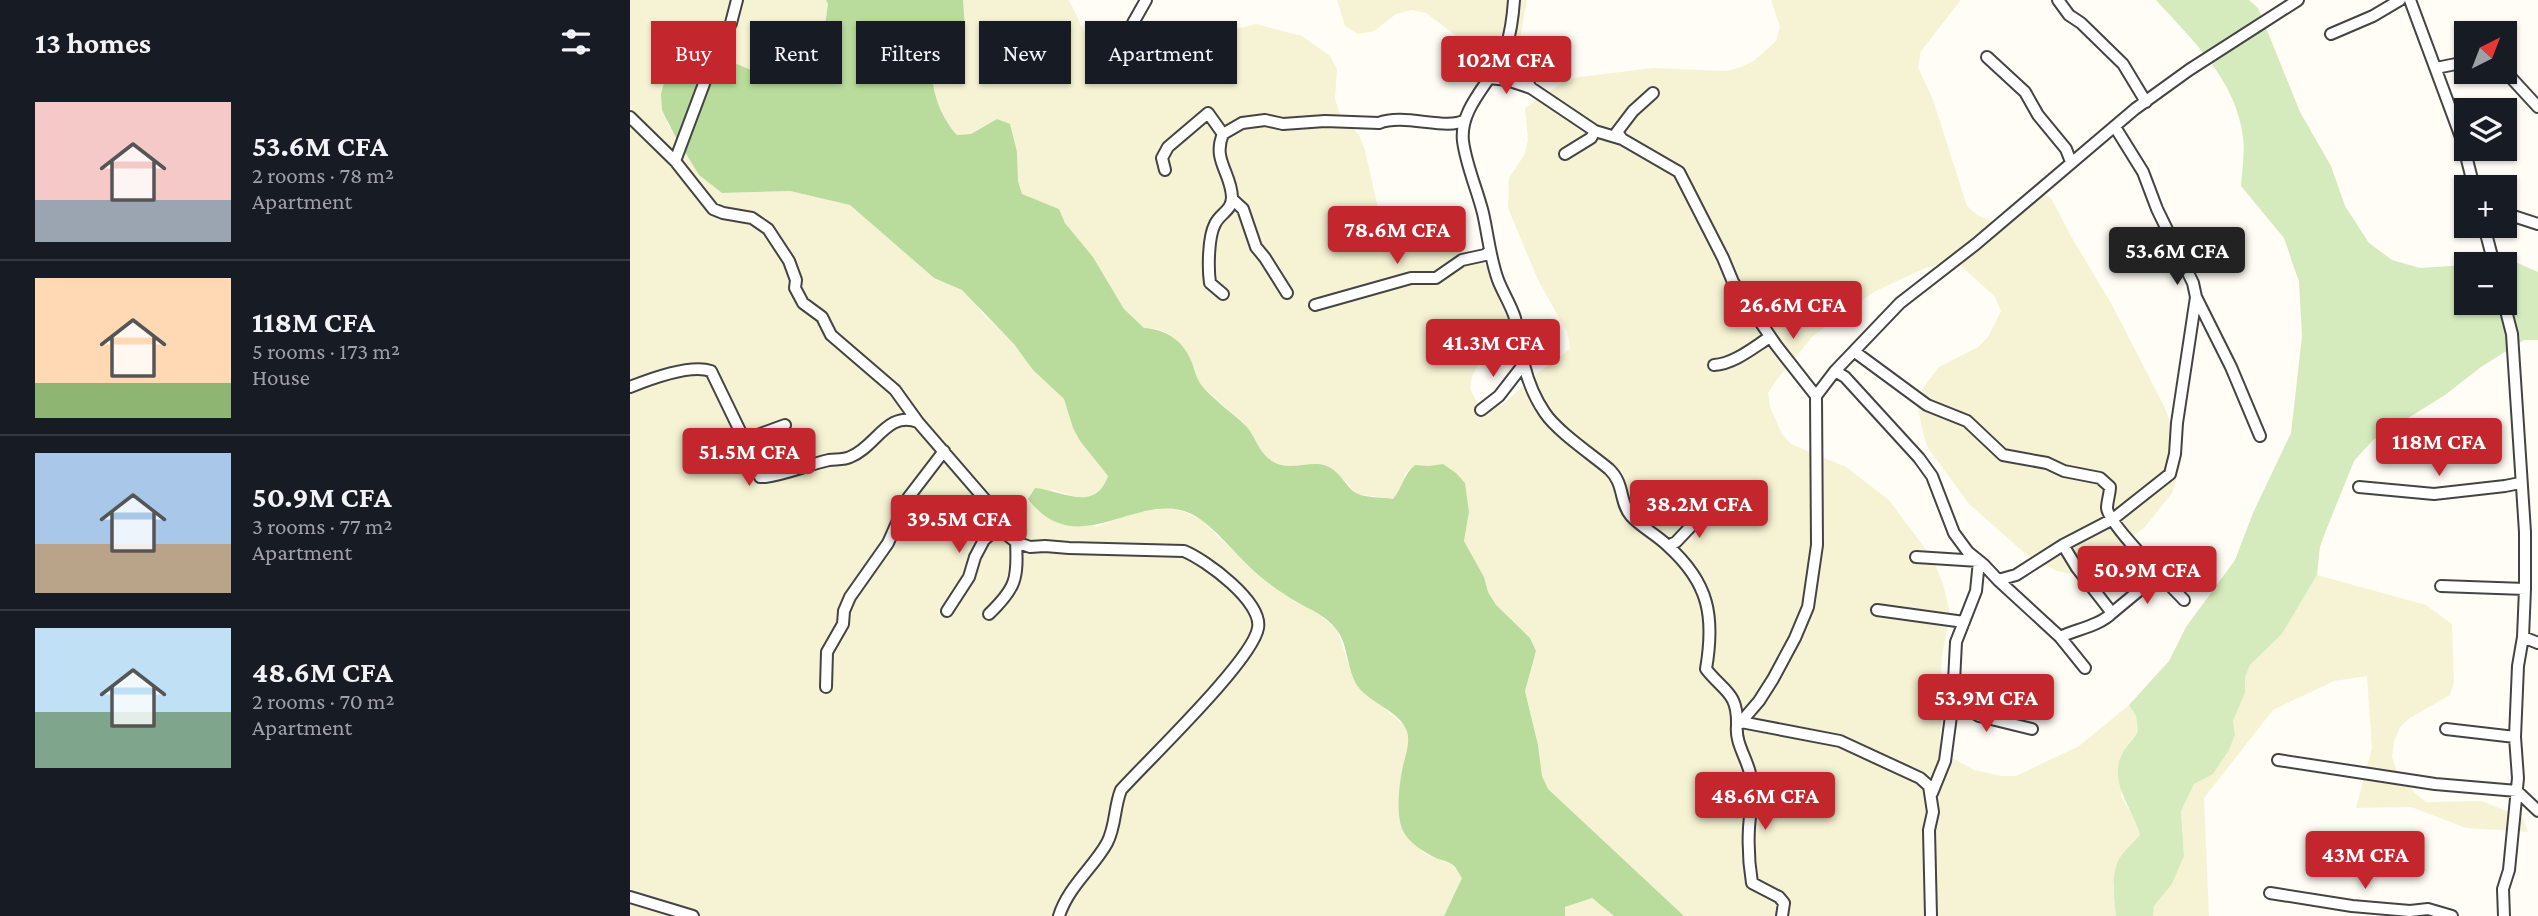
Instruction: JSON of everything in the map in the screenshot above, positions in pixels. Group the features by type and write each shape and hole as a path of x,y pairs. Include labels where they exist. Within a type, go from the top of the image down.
{"street":[{"path":"675,161 711,65 731,23 737,0"},
{"path":"1134,21 1146,0"},
{"path":"1514,0 1506,48 1475,100 1462,133 1497,278 1515,318 1523,365 1546,415 1611,472 1620,483 1630,515 1668,546 1693,572 1705,593 1710,616 1706,669 1735,702 1739,724"},
{"path":"2058,0 2069,15 2081,23 2123,64 2146,102"},
{"path":"1816,396 1835,371 1900,303 1976,244 2071,162 2189,70 2298,0"},
{"path":"2331,34 2373,16 2400,0"},
{"path":"2410,0 2437,68 2471,175"},
{"path":"1506,48 1531,88"},
{"path":"1987,57 2025,92 2038,114 2066,149 2071,162"},
{"path":"2437,68 2454,64"},
{"path":"1490,78 1531,88 1595,131 1622,139 1679,172 1733,282 1770,337 1816,396 1817,545 1808,607 1773,679 1739,724 1736,734 1751,775 1753,791 1749,830 1752,883 1779,897 1784,903 1782,916"},
{"path":"2517,84 2538,107"},
{"path":"1622,139 1617,132 1633,111 1653,93"},
{"path":"1165,170 1162,158 1168,147 1208,113 1223,134"},
{"path":"630,117 675,161 713,209 752,218 768,229 789,261 796,280 794,288 803,303 822,317 831,335 895,390 918,422 995,511 1006,534 1016,542 1030,547 1045,545 1184,551 1193,554 1224,577 1255,608 1259,618 1255,639 1231,671 1121,790 1117,814 1107,843 1069,894 1059,916"},
{"path":"1223,294 1210,283 1208,262 1215,224 1229,209 1232,199 1230,182 1218,155 1223,134 1242,123 1265,120 1283,124 1325,121 1379,123 1413,119 1457,123 1465,120"},
{"path":"2115,127 2143,172 2157,209 2193,283 2196,297 2231,367 2260,436"},
{"path":"1565,154 1591,138 1595,131"},
{"path":"1232,199 1243,209 1256,247 1287,293"},
{"path":"2517,217 2538,224"},
{"path":"1315,305 1411,278 1436,278 1462,260 1485,255 1490,251"},
{"path":"1998,580 2016,575 2063,545 2113,519 2170,474 2196,297"},
{"path":"2504,916 2503,889 2509,870 2517,791 2515,737 2525,589 2525,532 2518,417 2512,334 2507,315"},
{"path":"1714,365 1739,357 1770,337"},
{"path":"1855,352 1927,405 1967,421 2003,455 2047,463 2064,471 2100,478 2110,486 2107,509 2113,519 2184,600"},
{"path":"1481,410 1499,396 1523,365"},
{"path":"630,387 670,373 700,369 711,371 760,477 852,457 885,431 893,421 909,418 918,422"},
{"path":"1835,371 1852,385 1919,458 1932,476 1954,533 1968,552 2060,637 2085,668"},
{"path":"744,440 785,425"},
{"path":"827,687 827,652 843,624 844,611 850,597 888,543 908,498 944,451"},
{"path":"2359,487 2434,494 2521,482"},
{"path":"1668,546 1676,542 1694,523 1722,512"},
{"path":"947,611 969,577 975,557 984,541 1002,524"},
{"path":"2525,532 2538,530"},
{"path":"989,614 1011,592 1015,575 1016,542"},
{"path":"2063,545 2112,613"},
{"path":"1916,557 1979,561"},
{"path":"1932,793 1945,761 1953,701 1956,642 1976,591 1979,561"},
{"path":"2060,637 2080,627 2105,620 2159,574"},
{"path":"2441,586 2525,589"},
{"path":"1877,610 1964,622"},
{"path":"2523,636 2538,643"},
{"path":"1953,701 1979,716 2032,729"},
{"path":"1739,724 1840,741 1920,778 1929,786 1933,812 1929,830 1931,916"},
{"path":"2446,729 2515,737"},
{"path":"2278,760 2435,785 2517,791 2538,811"},
{"path":"2270,893 2352,906 2410,911 2428,909 2452,916"},
{"path":"630,897 693,916"}],"shaded area":[{"path":"630,0 826,0 826,21 750,21 750,70 736,64 736,21 651,21 651,84 673,84 667,123 699,175 722,193 790,191 850,205 934,278 962,290 1014,343 1033,370 1064,399 1080,441 1108,476 1103,490 1091,497 1076,497 1050,489 1095,527 1138,512 1168,508 1199,518 1262,578 1298,603 1315,610 1337,630 1351,671 1369,697 1406,727 1409,742 1400,786 1403,831 1425,854 1453,865 1462,878 1444,916 630,916"},
{"path":"963,0 1069,0 1085,33 1085,84 1237,84 1237,29 1256,24 1302,36 1330,56 1337,69 1335,98 1339,112 1359,135 1365,150 1381,222 1392,234 1479,256 1500,284 1511,314 1508,327 1479,363 1472,376 1470,389 1477,402 1490,409 1503,404 1535,375 1570,349 1568,334 1538,280 1508,208 1509,178 1525,154 1528,140 1525,108 1565,81 1579,77 1653,68 1727,71 1741,67 1755,60 1776,41 1780,27 1771,0 1961,0 1921,51 1918,67 1933,100 1967,206 1990,221 2004,220 2039,191 2051,198 2111,303 2165,408 2180,450 2181,464 2172,493 2145,527 2121,547 2085,571 2071,574 2057,571 2029,557 1969,504 1928,448 1917,404 1922,389 1939,367 1978,347 1988,337 2001,311 1995,297 1959,264 1944,263 1928,267 1872,293 1813,336 1768,393 1770,407 1782,434 1791,444 1846,467 1889,500 1933,559 1950,613 1942,656 1940,687 1940,745 1949,756 1974,770 2016,776 2079,746 2129,705 2136,716 2138,731 2122,754 2121,796 2136,821 2140,835 2131,846 2113,885 2116,916 1684,916 1548,790 1542,776 1538,745 1525,691 1536,651 1530,638 1496,606 1464,541 1469,512 1465,483 1443,464 1415,465 1405,474 1402,488 1393,499 1356,494 1346,481 1319,464 1285,467 1261,452 1247,427 1203,387 1195,375 1191,361 1170,335 1158,329 1144,328 1124,309 1093,257 1065,223 1059,209 1021,194 1017,152 997,119 971,134 957,135 947,124 936,99 933,84 965,84"},
{"path":"1337,0 1527,0 1519,44 1505,51 1490,50 1463,41 1426,13 1411,10 1396,14 1374,31 1358,34 1345,26"},
{"path":"2317,575 2426,605 2452,624 2454,682 2450,695 2410,718 2400,727 2392,757 2397,771 2426,802 2482,801 2523,818 2528,832 2466,828 2411,807 2356,808 2372,748 2367,676 2334,681 2273,710 2204,798 2209,916 2153,916 2154,906 2172,884 2184,856 2181,811 2194,783 2213,774 2229,750 2235,735 2233,721 2245,693 2245,678 2250,665 2282,634"},
{"path":"1592,898 1614,916 1565,916 1565,907"}],"green space":[{"path":"826,0 963,0 964,21 856,21 856,84 934,84 940,109 957,135 971,134 997,119 1010,124 1017,152 1018,181 1022,194 1059,209 1065,223 1093,257 1124,309 1144,328 1167,334 1184,348 1201,384 1247,427 1261,450 1272,461 1284,466 1326,466 1337,472 1359,495 1393,499 1415,465 1443,464 1456,473 1465,483 1469,512 1464,541 1496,605 1530,638 1536,651 1525,691 1538,745 1542,776 1548,789 1684,916 1614,916 1592,898 1565,907 1565,916 1444,916 1462,878 1453,865 1417,847 1402,829 1399,800 1408,734 1397,717 1359,688 1343,642 1332,624 1262,578 1200,519 1179,510 1157,509 1091,525 1069,526 1048,518 1028,499 1035,488 1087,497 1102,487 1108,476 1080,441 1064,399 1033,370 1014,344 962,290 934,278 850,205 790,191 722,193 699,175 662,110 664,84 736,84 736,64 750,70 750,84 842,84 842,21 826,21"},
{"path":"2156,0 2249,0 2258,8 2300,112 2331,166 2345,206 2369,243 2392,260 2420,268 2454,266 2454,315 2517,315 2517,263 2538,272 2538,340 2524,340 2481,367 2445,395 2373,440 2354,461 2320,547 2317,575 2282,634 2250,665 2245,678 2245,693 2233,721 2235,735 2229,750 2213,774 2194,784 2181,811 2184,856 2172,884 2154,906 2153,916 2116,916 2115,869 2121,856 2140,835 2123,795 2118,775 2122,754 2138,731 2136,716 2129,705 2169,661 2186,627 2235,560 2253,513 2291,433 2302,336 2299,282 2284,238 2241,186 2244,155 2239,116 2222,79 2198,46"}]}
